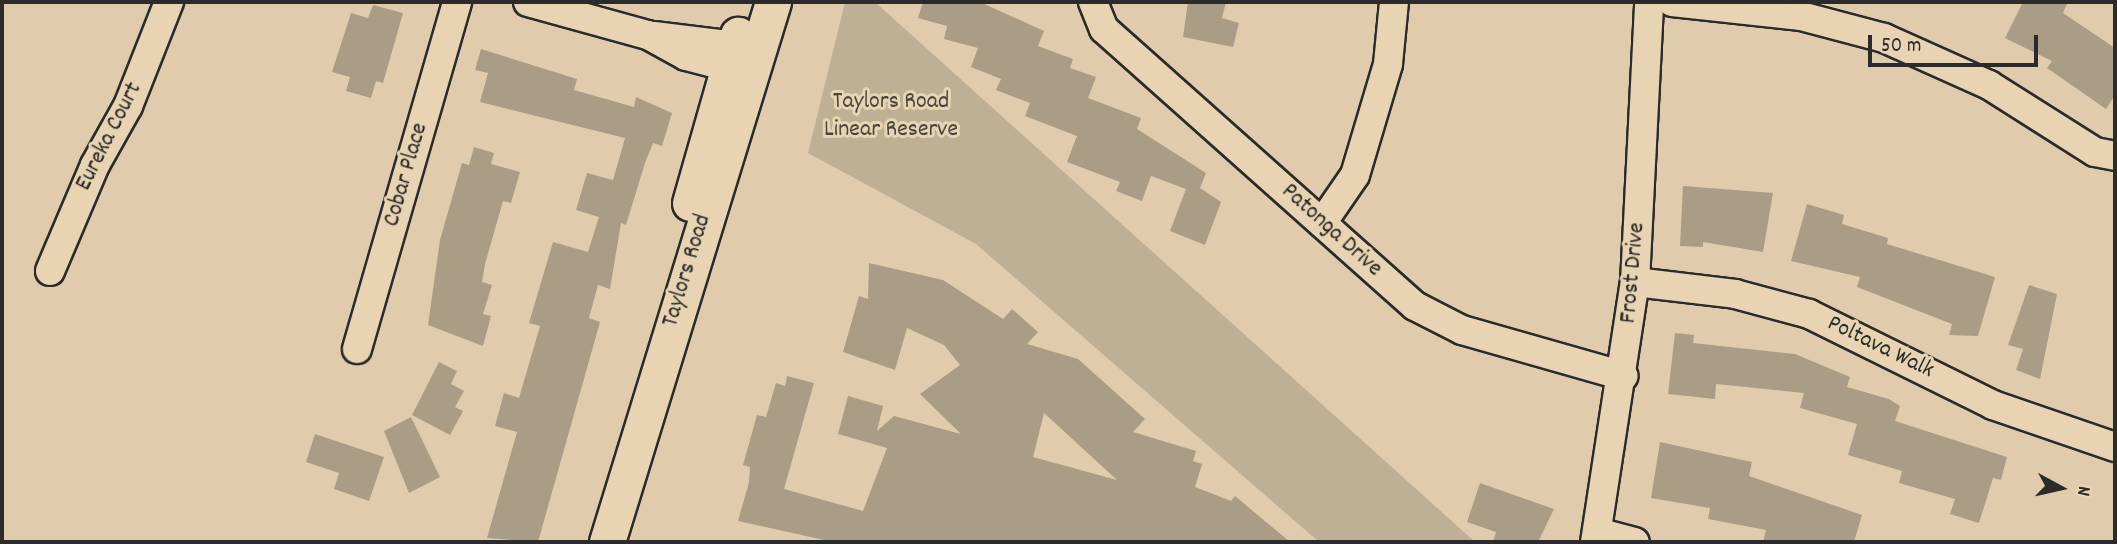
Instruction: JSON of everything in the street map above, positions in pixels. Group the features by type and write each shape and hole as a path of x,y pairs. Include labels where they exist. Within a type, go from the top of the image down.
{"main road":[{"name":"Taylors Road","path":"607,542 740,58 748,2"},
{"name":"Taylors Road","path":"584,542 740,58 773,2"}],"street":[{"name":"Eureka Court","path":"50,271 89,177 128,106 169,2"},
{"name":"Cobar Place","path":"357,349 457,2"},
{"path":"528,2 740,58"},
{"name":"Patonga Drive","path":"1093,2 1104,29 1322,223 1441,322 1624,376"},
{"path":"1322,223 1355,175 1388,64 1394,2"},
{"name":"Frost Drive","path":"1596,537 1624,376 1635,282 1649,2"},
{"path":"1672,2 1801,16 1884,38 1989,86 2095,152 2115,156"},
{"name":"Poltava Walk","path":"1635,282 1735,294 1809,314 1993,405 2115,447"},
{"path":"1596,537 1635,542"}],"green space":[{"name":"Taylors Road Linear Reserve","path":"845,2 875,2 1475,542 1319,542 976,244 808,153"}],"building":[{"path":"923,2 980,2 1044,31 1038,46 1073,59 1070,68 1096,77 1088,98 1141,118 1137,129 1206,173 1200,188 1221,202 1205,245 1170,231 1186,189 1151,176 1142,201 1116,191 1120,182 1067,162 1077,136 1025,116 1030,103 996,90 1001,79 971,67 978,48 944,39 947,26 918,18"},
{"path":"1188,2 1226,2 1222,18 1239,23 1233,47 1183,37"},
{"path":"2023,2 2068,2 2063,13 2115,48 2115,95 2106,109 2047,68 2052,61 2005,38"},
{"path":"373,5 403,13 383,83 376,81 371,98 346,91 350,77 332,72 351,13 368,18"},
{"path":"481,49 577,79 574,90 634,107 636,97 672,113 662,146 653,143 626,225 621,223 610,289 598,285 589,318 600,322 538,542 487,538 517,432 495,426 504,393 519,398 540,326 529,323 553,242 588,252 599,217 576,210 587,173 613,180 625,138 480,102 488,73 475,70"},
{"path":"474,147 494,153 491,164 520,172 511,203 503,201 485,264 482,282 492,285 483,314 491,316 483,346 428,325 440,240 462,163 469,165"},
{"path":"1683,186 1773,193 1763,252 1703,242 1703,247 1680,246"},
{"path":"1807,204 1844,215 1842,224 1888,238 1887,244 1995,277 1978,336 1949,335 1952,324 1857,287 1860,277 1791,261"},
{"path":"869,263 943,280 1003,319 1012,309 1038,332 1027,344 1078,359 1145,419 1133,432 1196,451 1193,461 1202,464 1195,487 1231,501 1235,496 1290,542 833,542 738,521 749,482 750,467 743,465 757,415 766,417 776,383 785,386 787,376 814,383 784,489 863,511 887,448 838,434 848,396 883,406 877,431 894,416 961,434 920,394 960,365 944,345 907,328 895,370 843,352 859,296 868,299","holes":["1044,413 1117,480 1033,457"]},
{"path":"2029,285 2057,294 2040,379 2016,370 2023,349 2008,345"},
{"path":"1675,333 1694,335 1693,343 1795,354 1850,377 1847,387 1889,399 1900,406 1895,421 2007,457 2001,480 1993,478 1979,523 1950,514 1955,499 1899,483 1902,471 1848,455 1857,424 1800,408 1804,393 1716,384 1715,399 1668,394"},
{"path":"439,362 457,371 451,384 464,391 455,407 463,411 450,435 412,415"},
{"path":"411,417 440,477 409,493 384,431"},
{"path":"315,434 384,457 369,501 334,489 339,473 306,462"},
{"path":"1660,442 1752,462 1749,476 1862,515 1854,542 1763,542 1766,530 1708,519 1710,508 1651,498"},
{"path":"1480,483 1554,509 1538,542 1493,542 1496,532 1467,522"}]}
